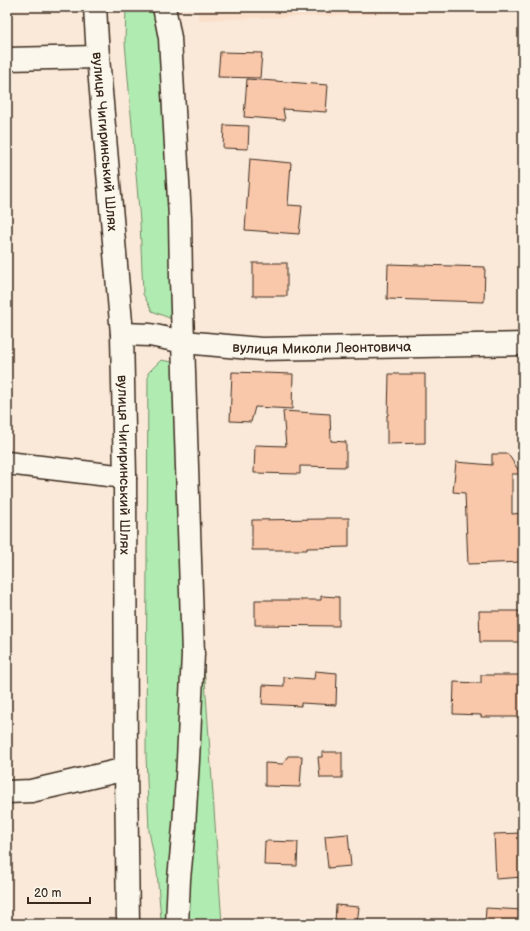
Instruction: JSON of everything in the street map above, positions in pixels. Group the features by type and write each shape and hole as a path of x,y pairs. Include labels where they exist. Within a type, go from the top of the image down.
{"street":[{"name":"вулиця Чигиринський Шлях","path":"95,7 122,334 125,477 128,924"},
{"path":"164,7 170,38 180,218 193,654 188,760 177,924"},
{"path":"7,59 98,57"},
{"name":"вулиця Миколи Леонтовича","path":"122,334 150,335 184,342 261,349 523,344"},
{"path":"7,463 125,477"},
{"path":"7,792 31,791 126,769"}],"shaded area":[{"path":"198,7 515,7 511,10 198,20"}],"green space":[{"path":"126,7 166,7 179,322 152,311 143,294 140,222 125,42"},
{"path":"161,360 183,364 222,924 171,924 161,919 157,872 149,831 146,754 148,373"}],"building":[{"path":"220,52 262,53 260,78 218,77"},
{"path":"247,79 328,85 326,112 283,109 285,120 244,117"},
{"path":"224,125 249,126 248,149 223,148"},
{"path":"250,159 291,163 288,205 302,206 299,234 245,230"},
{"path":"253,263 287,263 287,296 253,296"},
{"path":"388,264 485,267 484,302 387,299"},
{"path":"232,372 293,374 292,409 255,407 251,422 230,421"},
{"path":"389,374 425,374 425,443 387,444"},
{"path":"283,411 330,414 331,441 346,442 346,467 300,466 300,474 254,473 255,445 286,446"},
{"path":"492,454 508,454 521,474 512,474 512,514 523,513 523,562 468,564 465,493 453,492 456,462 492,465"},
{"path":"349,518 349,547 307,548 307,550 252,550 252,520"},
{"path":"321,596 339,597 339,626 255,625 255,600 321,600"},
{"path":"479,611 520,611 520,642 480,642"},
{"path":"315,671 337,673 336,705 301,703 301,706 262,704 263,685 284,686 284,677 314,679"},
{"path":"481,675 523,675 523,717 481,717 481,715 453,714 454,682 481,683"},
{"path":"322,752 342,752 342,778 320,778 318,757 322,757"},
{"path":"288,756 302,756 300,787 265,786 265,763 283,764"},
{"path":"523,833 523,877 496,879 494,834"},
{"path":"348,834 351,866 328,868 325,836"},
{"path":"265,841 298,842 297,866 264,865"},
{"path":"336,905 359,907 357,924 335,924"},
{"path":"486,908 523,910 523,924 485,924"}]}
